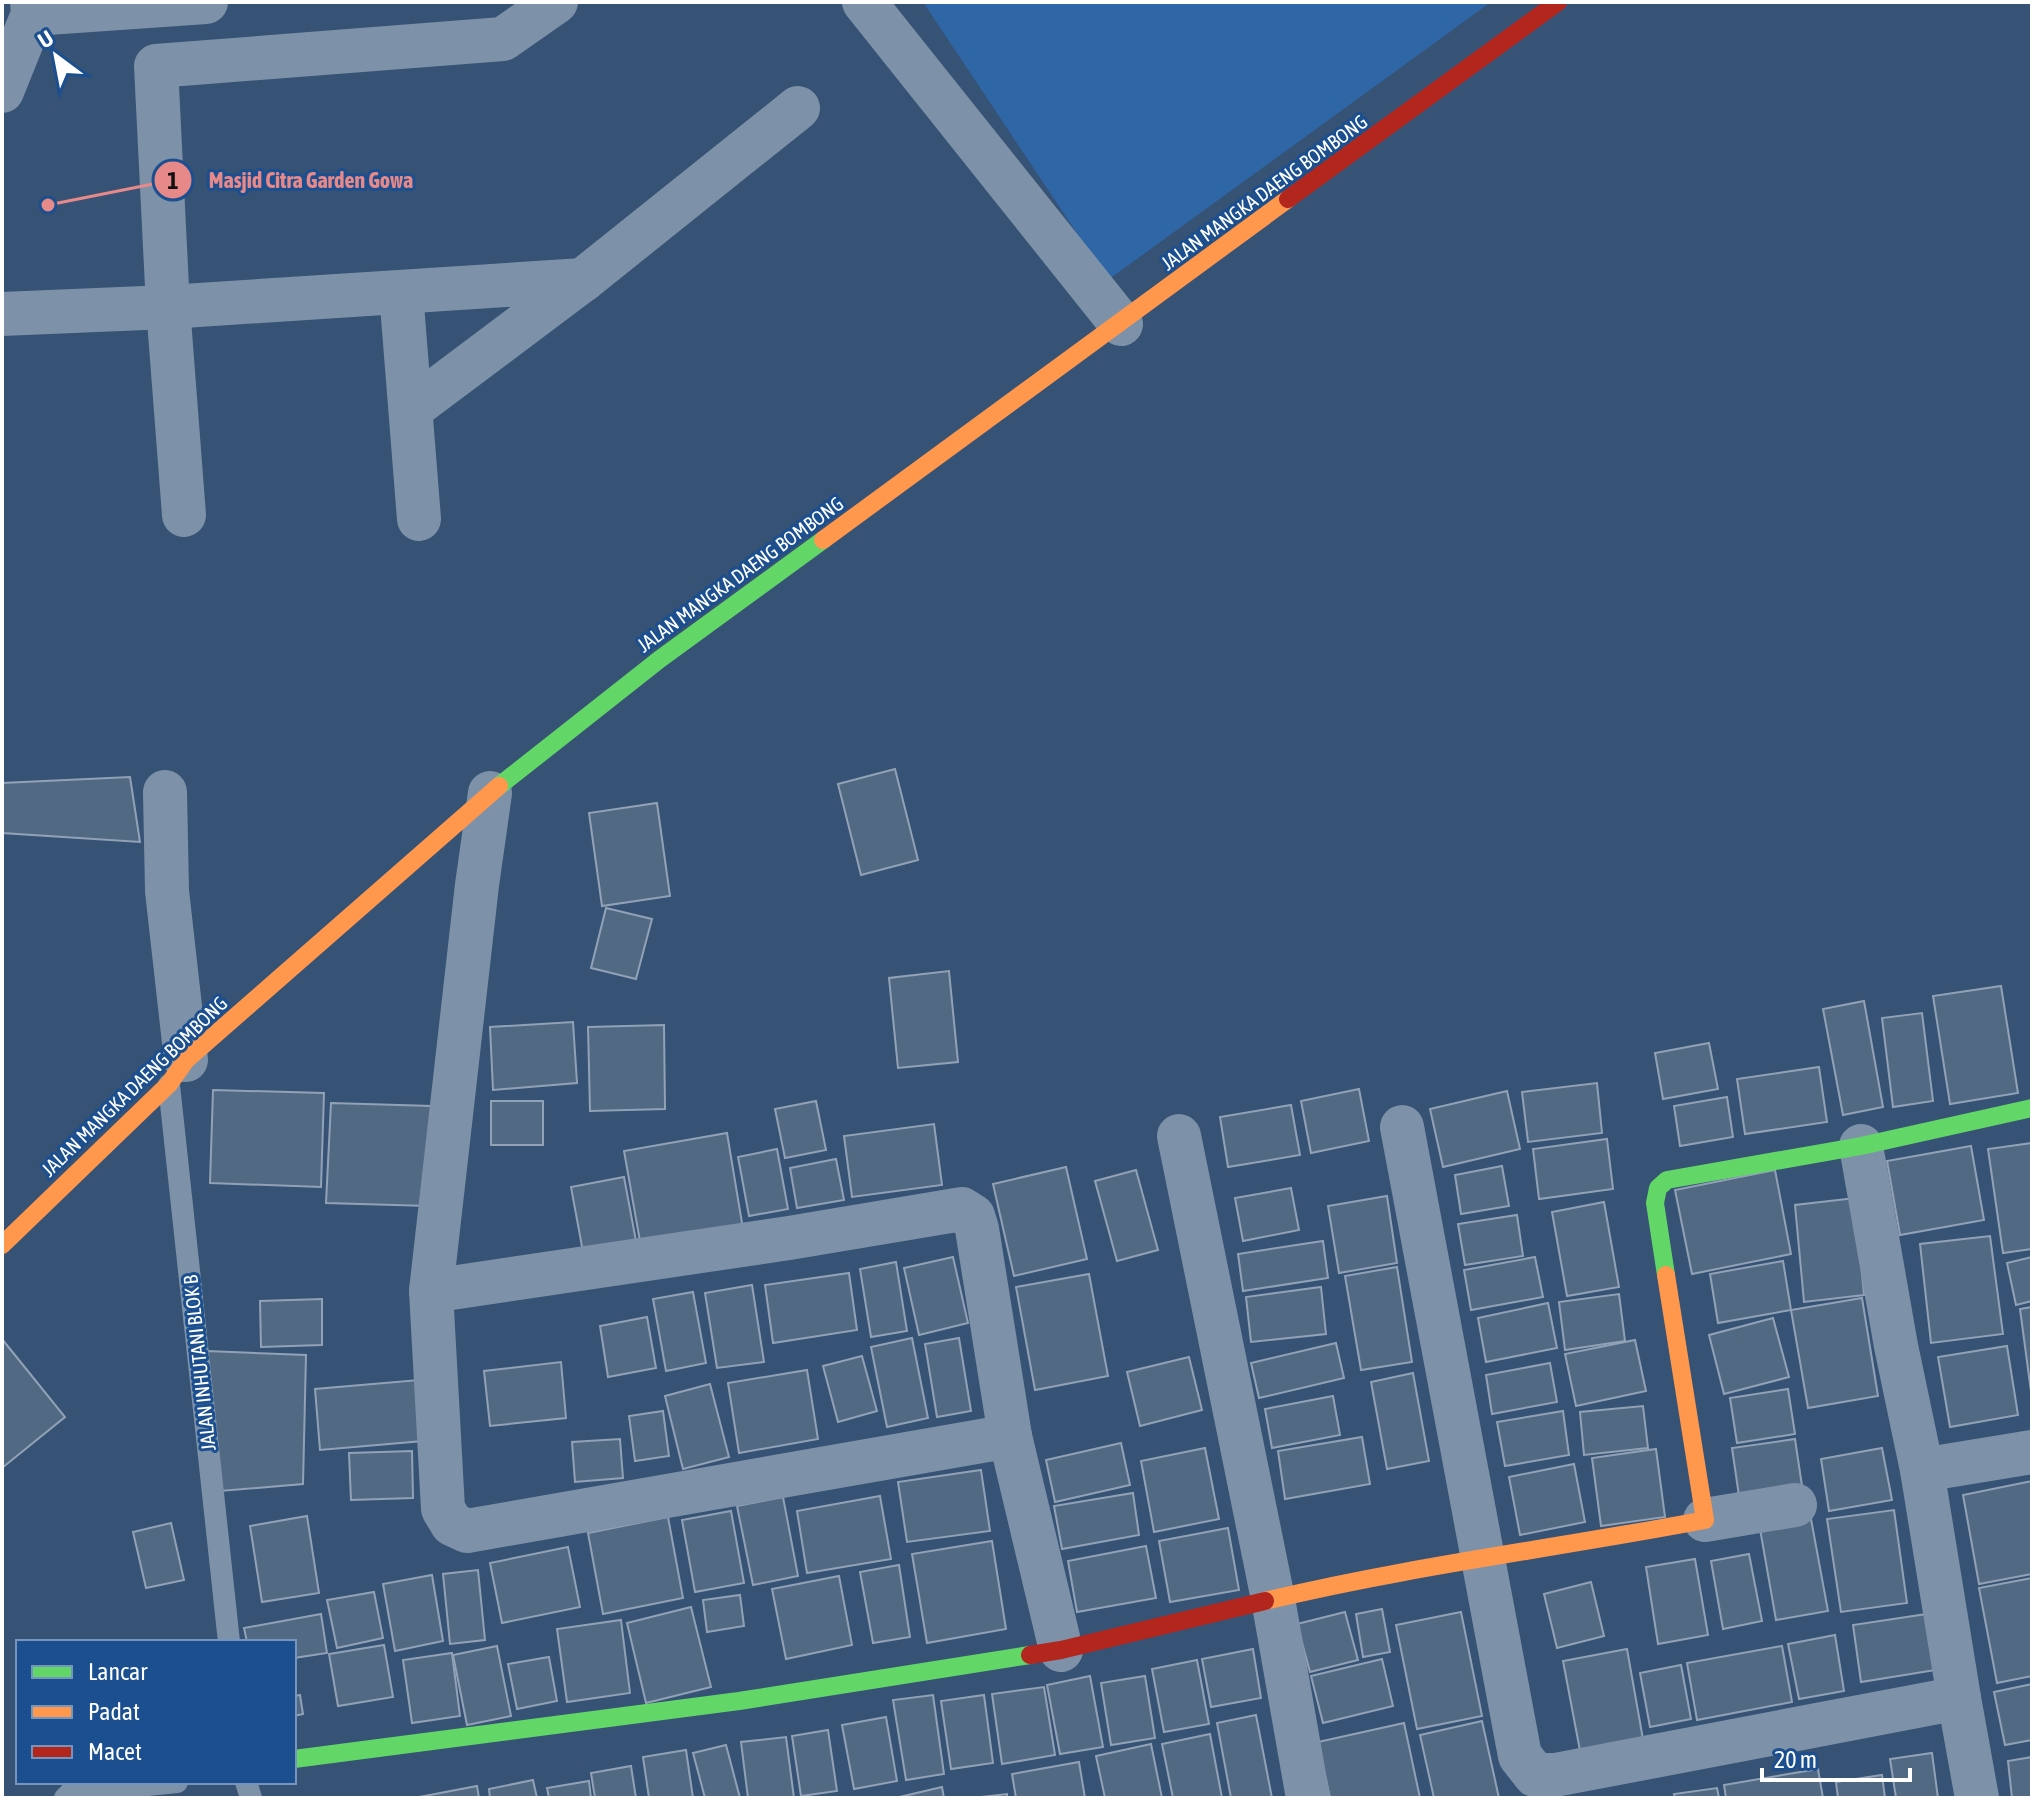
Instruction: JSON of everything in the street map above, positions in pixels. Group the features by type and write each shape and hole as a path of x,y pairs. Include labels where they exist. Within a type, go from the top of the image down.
{"street":[{"path":"2,91 33,8 206,2"},
{"path":"184,515 168,307 156,66 503,39 556,2"},
{"path":"864,2 1121,324"},
{"name":"JALAN MANGKA DAENG BOMBONG","path":"2,1245 177,1072 490,793 660,659 1558,2"},
{"path":"411,409 583,280 798,108"},
{"path":"2,314 168,307 583,280"},
{"path":"401,292 419,519"},
{"path":"165,792 177,1072"},
{"path":"490,793 431,1291 443,1509 452,1524 467,1531 1010,1436"},
{"path":"1705,1520 1655,1203 1658,1188 1667,1180 1861,1146 2032,1108"},
{"path":"1402,1127 1520,1756 1535,1775 1555,1775 1959,1698"},
{"path":"1179,1136 1273,1599 1308,1798"},
{"path":"1861,1146 1896,1346 1922,1470 1977,1798"},
{"path":"431,1291 962,1209 973,1216 977,1229 1010,1436 1061,1650"},
{"path":"1922,1470 2032,1452"},
{"path":"296,1759 739,1701 1061,1650 1273,1599 1481,1557 1596,1541 1795,1505"}],"lane":[{"name":"JALAN INHUTANI BLOK B","path":"177,1072 229,1640"},
{"path":"65,1798 70,1793 158,1784"}],"shaded area":[{"path":"923,2 1491,2 1108,280"}],"building":[{"path":"895,769 918,860 861,875 838,784"},
{"path":"130,777 140,842 2,833 2,783"},
{"path":"657,803 670,896 602,906 589,813"},
{"path":"606,908 652,919 636,979 591,968"},
{"path":"949,971 958,1062 898,1068 889,978"},
{"path":"2001,986 2018,1093 1950,1104 1933,996"},
{"path":"1864,1001 1883,1107 1843,1115 1823,1009"},
{"path":"1922,1013 1933,1101 1893,1107 1882,1018"},
{"path":"573,1022 577,1083 493,1090 490,1027"},
{"path":"664,1025 665,1109 590,1111 588,1027"},
{"path":"1709,1043 1718,1089 1663,1099 1655,1053"},
{"path":"1819,1067 1827,1122 1745,1134 1737,1079"},
{"path":"1597,1083 1602,1133 1528,1142 1522,1092"},
{"path":"1359,1089 1369,1141 1311,1153 1301,1101"},
{"path":"213,1090 324,1093 321,1187 210,1183"},
{"path":"1507,1091 1520,1149 1443,1167 1430,1109"},
{"path":"1727,1097 1733,1137 1680,1146 1674,1106"},
{"path":"491,1101 543,1101 543,1145 491,1145"},
{"path":"816,1101 826,1150 785,1158 775,1109"},
{"path":"331,1103 432,1106 428,1206 326,1203"},
{"path":"1291,1105 1300,1155 1228,1167 1220,1117"},
{"path":"934,1124 942,1185 852,1197 844,1136"},
{"path":"727,1133 743,1229 641,1247 624,1151"},
{"path":"1607,1139 1613,1189 1539,1199 1533,1149"},
{"path":"2032,1143 2032,1249 2003,1253 1988,1149"},
{"path":"1971,1146 1984,1220 1900,1235 1887,1161"},
{"path":"777,1149 788,1209 749,1216 738,1157"},
{"path":"836,1159 844,1200 797,1208 790,1168"},
{"path":"1502,1166 1509,1206 1461,1214 1455,1175"},
{"path":"1066,1167 1087,1259 1014,1276 993,1184"},
{"path":"1136,1170 1158,1250 1117,1261 1095,1181"},
{"path":"1775,1170 1791,1254 1692,1274 1675,1190"},
{"path":"624,1177 636,1241 583,1252 571,1187"},
{"path":"1291,1188 1299,1230 1243,1241 1235,1198"},
{"path":"1387,1196 1397,1263 1339,1273 1328,1206"},
{"path":"1855,1198 1864,1295 1804,1302 1795,1205"},
{"path":"1604,1202 1619,1287 1567,1296 1552,1212"},
{"path":"1517,1215 1523,1256 1465,1265 1458,1224"},
{"path":"1990,1236 2003,1334 1931,1343 1920,1244"},
{"path":"1323,1241 1328,1278 1243,1291 1238,1254"},
{"path":"953,1257 968,1323 919,1335 904,1268"},
{"path":"1535,1257 1543,1297 1471,1310 1464,1270"},
{"path":"2032,1257 2032,1301 2016,1305 2007,1263"},
{"path":"1783,1261 1791,1310 1718,1323 1710,1274"},
{"path":"896,1262 907,1331 871,1337 860,1269"},
{"path":"1397,1267 1412,1362 1361,1370 1345,1276"},
{"path":"849,1273 857,1330 773,1343 765,1285"},
{"path":"1089,1274 1108,1376 1035,1390 1016,1287"},
{"path":"752,1285 764,1362 717,1368 705,1293"},
{"path":"1321,1287 1326,1334 1251,1342 1246,1297"},
{"path":"693,1292 706,1363 666,1371 653,1299"},
{"path":"1619,1294 1625,1341 1565,1350 1559,1302"},
{"path":"1862,1298 1878,1396 1808,1408 1791,1310"},
{"path":"322,1299 322,1345 261,1347 260,1301"},
{"path":"1548,1303 1557,1348 1486,1362 1478,1318"},
{"path":"2032,1307 2032,1399 2020,1309"},
{"path":"647,1317 656,1368 608,1377 600,1326"},
{"path":"1773,1318 1789,1377 1724,1394 1709,1335"},
{"path":"912,1338 928,1418 887,1427 871,1347"},
{"path":"959,1338 971,1411 937,1417 925,1344"},
{"path":"2,1339 65,1417 2,1468"},
{"path":"1635,1340 1646,1391 1576,1406 1565,1354"},
{"path":"1336,1343 1344,1378 1259,1398 1251,1363"},
{"path":"2007,1346 2018,1415 1950,1427 1938,1357"},
{"path":"207,1351 306,1355 303,1484 220,1491"},
{"path":"862,1356 877,1411 838,1422 823,1366"},
{"path":"1189,1357 1202,1410 1140,1426 1127,1372"},
{"path":"561,1362 566,1418 490,1426 484,1371"},
{"path":"1550,1363 1557,1402 1492,1414 1486,1375"},
{"path":"807,1370 818,1439 739,1453 728,1383"},
{"path":"1413,1373 1429,1461 1387,1469 1371,1382"},
{"path":"419,1380 423,1441 320,1450 315,1389"},
{"path":"710,1384 729,1457 683,1469 665,1396"},
{"path":"1788,1389 1795,1434 1737,1443 1730,1398"},
{"path":"1333,1396 1340,1435 1272,1448 1265,1409"},
{"path":"1643,1406 1648,1448 1584,1455 1580,1412"},
{"path":"663,1411 669,1456 635,1461 629,1416"},
{"path":"1563,1411 1569,1455 1505,1466 1497,1422"},
{"path":"1362,1437 1370,1484 1285,1499 1278,1451"},
{"path":"620,1439 623,1478 575,1482 572,1442"},
{"path":"1795,1439 1802,1486 1739,1496 1732,1448"},
{"path":"1121,1443 1130,1485 1055,1502 1046,1460"},
{"path":"1205,1448 1219,1519 1154,1532 1141,1461"},
{"path":"1882,1448 1892,1500 1829,1511 1821,1459"},
{"path":"1656,1449 1665,1517 1601,1526 1592,1458"},
{"path":"412,1451 413,1498 351,1500 349,1453"},
{"path":"1574,1464 1585,1522 1520,1535 1509,1477"},
{"path":"981,1470 990,1531 907,1542 898,1482"},
{"path":"2032,1481 2032,1574 1979,1584 1963,1495"},
{"path":"1133,1493 1139,1535 1062,1549 1054,1506"},
{"path":"880,1496 891,1559 807,1573 797,1511"},
{"path":"783,1497 798,1576 753,1585 737,1506"},
{"path":"1894,1510 1907,1603 1841,1612 1827,1519"},
{"path":"731,1511 744,1583 695,1592 682,1520"},
{"path":"307,1516 319,1593 262,1602 250,1526"},
{"path":"668,1517 683,1598 603,1614 588,1533"},
{"path":"1811,1519 1828,1611 1776,1620 1760,1529"},
{"path":"171,1523 184,1580 146,1588 133,1532"},
{"path":"1228,1528 1239,1590 1170,1602 1159,1541"},
{"path":"992,1541 1006,1629 927,1643 912,1554"},
{"path":"1146,1546 1156,1598 1077,1612 1068,1561"},
{"path":"568,1547 580,1607 502,1623 490,1563"},
{"path":"1749,1554 1762,1621 1723,1629 1711,1561"},
{"path":"1695,1559 1708,1635 1658,1644 1646,1567"},
{"path":"899,1565 910,1637 873,1643 860,1572"},
{"path":"478,1570 485,1640 450,1644 443,1574"},
{"path":"432,1575 443,1641 395,1651 383,1584"},
{"path":"839,1576 852,1645 786,1659 772,1589"},
{"path":"2032,1578 2032,1676 1997,1683 1979,1588"},
{"path":"1591,1582 1604,1636 1557,1648 1544,1594"},
{"path":"374,1592 383,1638 337,1648 327,1600"},
{"path":"740,1595 744,1626 707,1632 703,1600"},
{"path":"691,1607 711,1687 646,1703 627,1623"},
{"path":"1382,1609 1390,1652 1363,1657 1356,1614"},
{"path":"1345,1612 1358,1660 1310,1672 1297,1624"},
{"path":"1461,1612 1482,1716 1417,1729 1396,1625"},
{"path":"1940,1612 1948,1668 1861,1682 1853,1625"},
{"path":"321,1614 327,1653 296,1658 296,1640 247,1640 244,1628"},
{"path":"621,1620 630,1693 567,1702 557,1629"},
{"path":"1835,1635 1844,1691 1799,1699 1788,1644"},
{"path":"384,1645 393,1697 338,1706 329,1654"},
{"path":"497,1646 511,1716 467,1725 453,1655"},
{"path":"1782,1646 1792,1702 1697,1720 1687,1663"},
{"path":"1253,1649 1261,1698 1211,1707 1202,1659"},
{"path":"1627,1649 1644,1745 1581,1756 1563,1661"},
{"path":"452,1653 460,1716 412,1723 403,1660"},
{"path":"549,1657 557,1701 517,1709 508,1664"},
{"path":"1382,1659 1393,1706 1323,1723 1311,1676"},
{"path":"1197,1660 1209,1724 1164,1732 1152,1669"},
{"path":"1681,1665 1691,1719 1650,1727 1640,1673"},
{"path":"1090,1676 1103,1747 1060,1754 1047,1685"},
{"path":"1145,1676 1155,1738 1111,1745 1101,1683"},
{"path":"2032,1684 2032,1740 2005,1745 1994,1692"},
{"path":"1044,1687 1055,1755 1002,1764 992,1694"},
{"path":"300,1695 303,1714 296,1716 296,1696"},
{"path":"933,1695 944,1774 906,1780 893,1700"},
{"path":"984,1695 993,1763 951,1769 941,1701"},
{"path":"1256,1715 1272,1798 1231,1798 1217,1723"},
{"path":"886,1717 897,1781 854,1789 842,1725"},
{"path":"1482,1721 1499,1798 1434,1798 1420,1735"},
{"path":"1404,1723 1420,1798 1330,1798 1318,1742"},
{"path":"828,1730 837,1791 801,1796 792,1736"},
{"path":"1210,1734 1222,1798 1173,1798 1162,1744"},
{"path":"786,1737 794,1798 748,1798 741,1742"},
{"path":"1151,1744 1162,1798 1105,1798 1096,1756"},
{"path":"726,1745 740,1798 705,1798 693,1753"},
{"path":"686,1750 693,1798 649,1798 643,1757"},
{"path":"1932,1753 1938,1798 1896,1798 1890,1759"},
{"path":"2032,1757 2032,1798 2012,1798 2008,1761"},
{"path":"1079,1762 1085,1798 1016,1798 1012,1774"},
{"path":"631,1766 636,1798 595,1798 591,1773"},
{"path":"1818,1769 1823,1798 1726,1798 1724,1785"},
{"path":"1882,1775 1885,1798 1838,1798 1836,1782"},
{"path":"533,1780 537,1798 490,1798 489,1789"},
{"path":"589,1781 591,1798 549,1798 547,1788"},
{"path":"477,1786 479,1798 414,1798"},
{"path":"942,1787 944,1798 895,1798"},
{"path":"1717,1788 1719,1798 1675,1798 1674,1794"},
{"path":"1007,1794 1007,1798 972,1798"}],"traffic: fast":[{"path":"499,786 660,659 823,540"},
{"path":"1666,1275 1655,1203 1658,1188 1667,1180 1861,1146 2032,1108"},
{"path":"296,1759 739,1701 1030,1655"}],"traffic: slow":[{"path":"823,540 1288,199"},
{"path":"2,1245 169,1084 186,1060 499,786"},
{"path":"1265,1601 1429,1567 1705,1520 1666,1275"}],"traffic: jam":[{"path":"1288,199 1558,2"},
{"path":"1030,1655 1265,1601"}],"place":[{"name":"Masjid Citra Garden Gowa","path":"48,205"}]}
